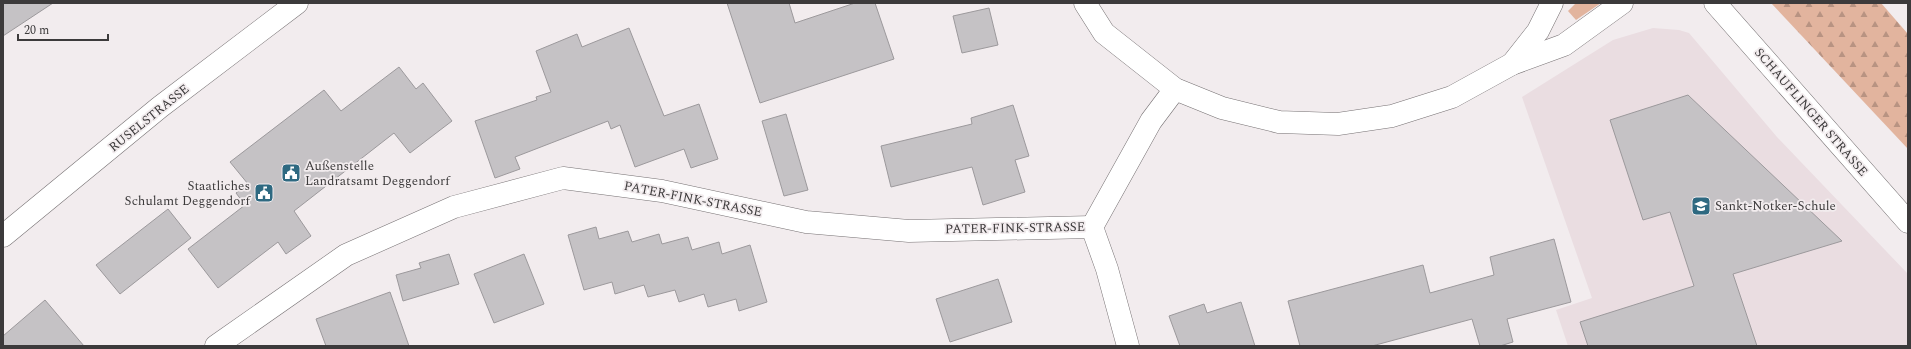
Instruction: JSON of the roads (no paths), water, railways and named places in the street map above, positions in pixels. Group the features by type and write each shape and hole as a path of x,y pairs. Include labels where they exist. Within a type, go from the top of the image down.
{"main road":[{"name":"RUSELSTRASSE","path":"3,236 160,107 297,3"},
{"path":"1085,3 1104,33 1175,89 1222,108 1280,122 1338,124 1392,116 1452,97 1512,64 1564,45 1622,3"},
{"name":"SCHAUFLINGER STRASSE","path":"1715,3 1908,222"},
{"path":"1512,64 1538,31 1552,4"},
{"path":"1128,346 1107,270 1092,227 1152,121 1175,89"},
{"name":"PATER-FINK-STRASSE","path":"216,346 242,338 346,255 454,208 563,178 662,191 806,222 909,231 1092,227"}],"place":[{"name":"Außenstelle Landratsamt Deggendorf","path":"291,173"},
{"name":"Staatliches Schulamt Deggendorf","path":"264,193"},
{"name":"Sankt-Notker-Schule","path":"1701,206"}]}
